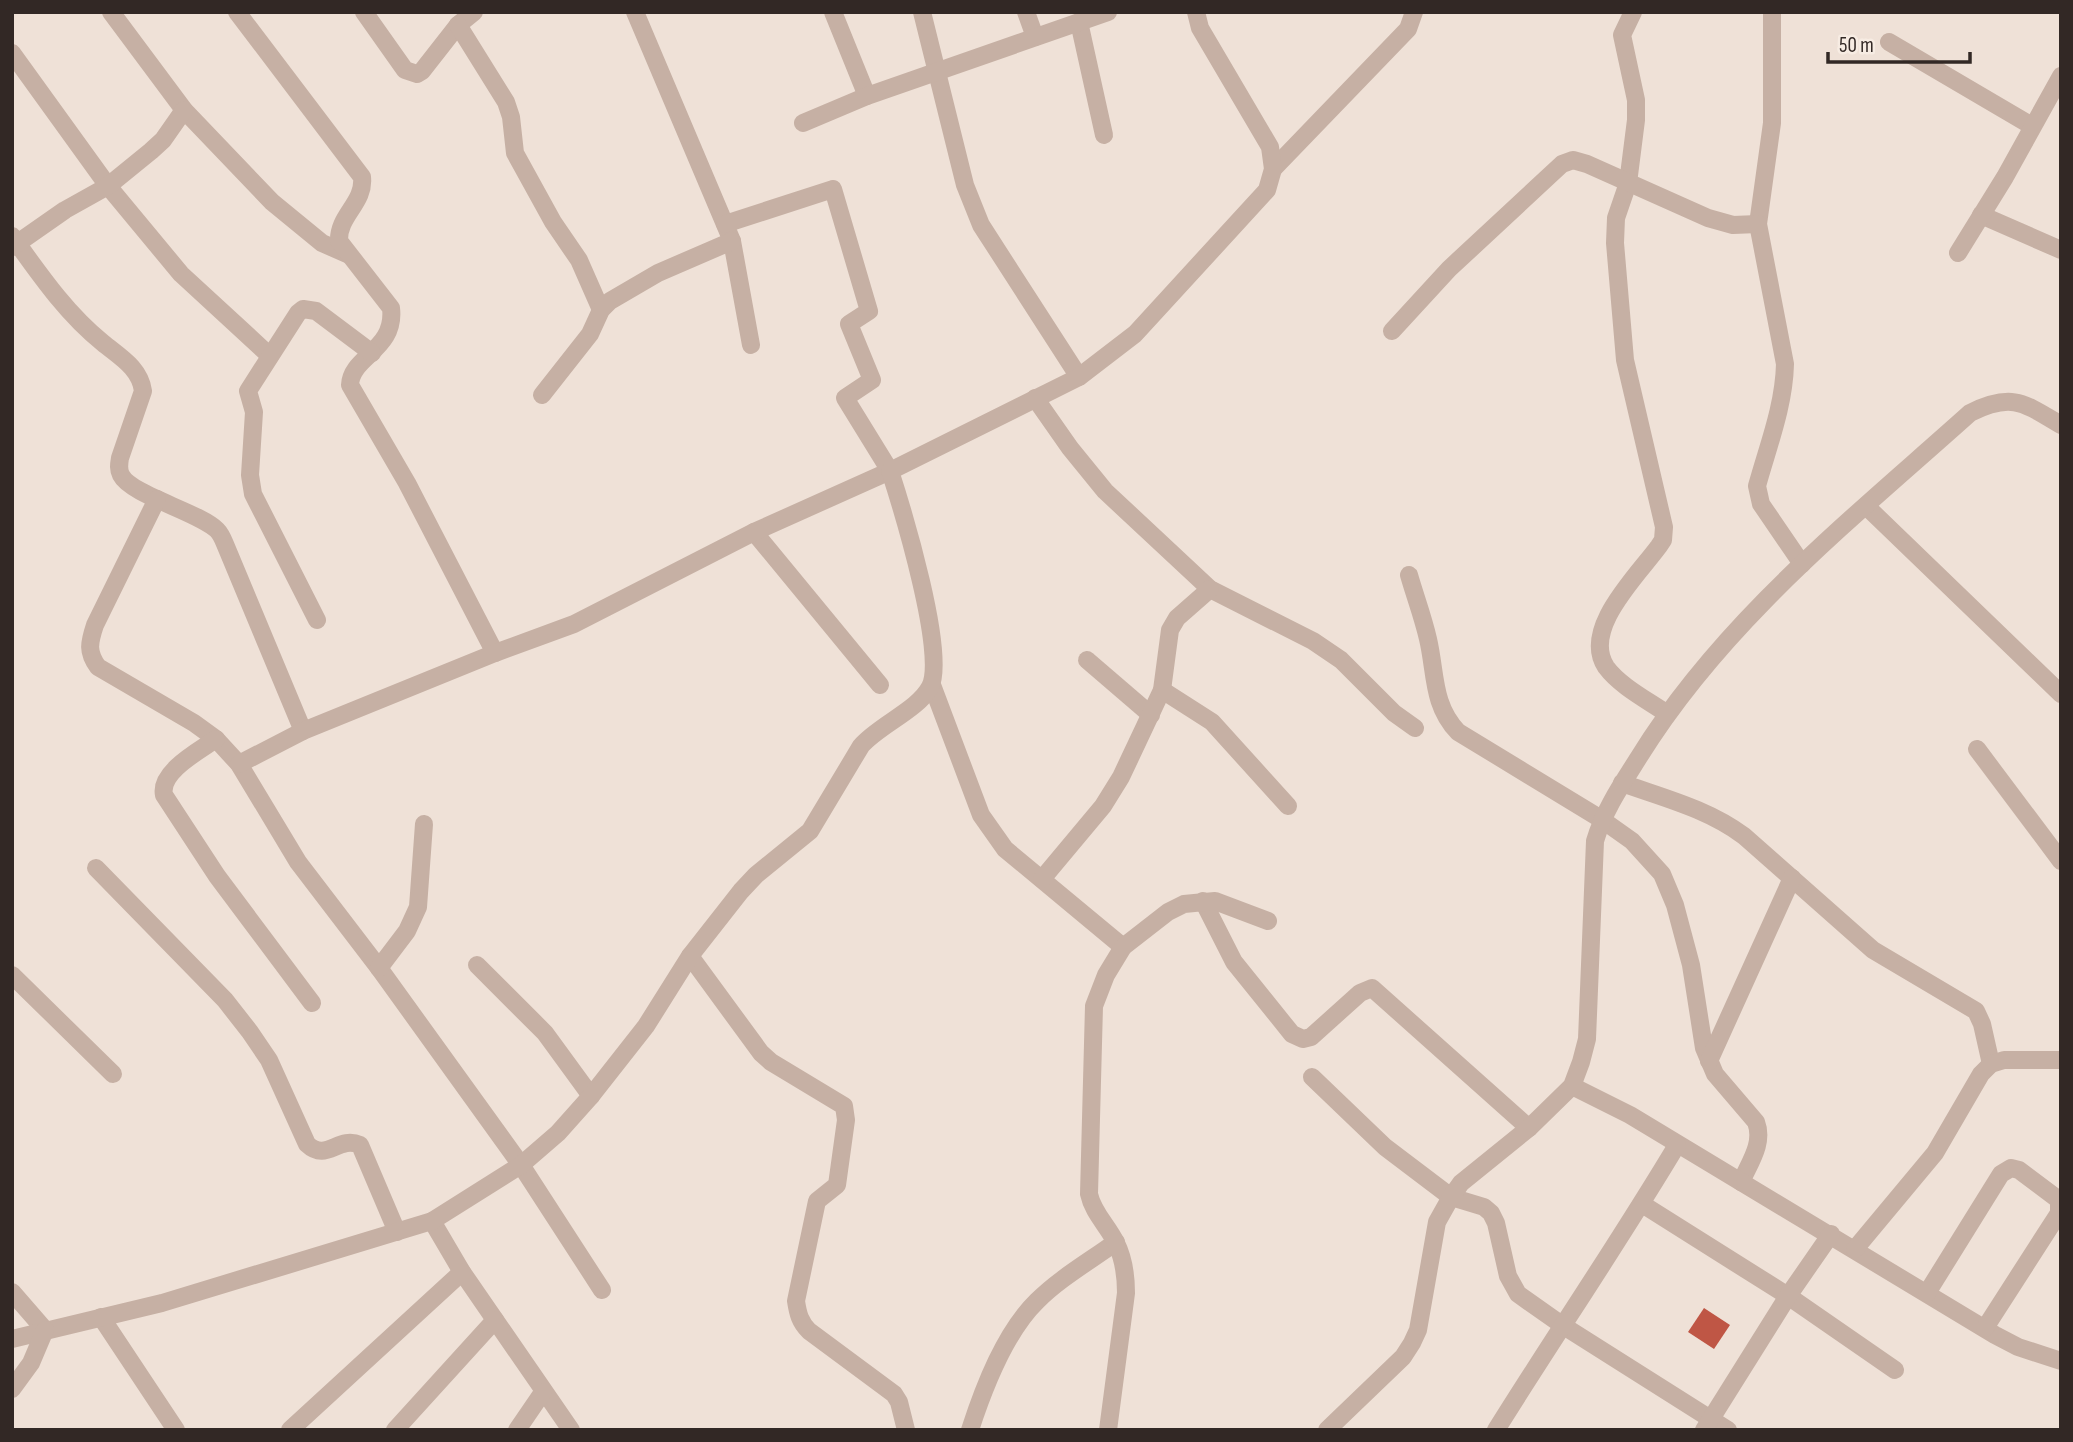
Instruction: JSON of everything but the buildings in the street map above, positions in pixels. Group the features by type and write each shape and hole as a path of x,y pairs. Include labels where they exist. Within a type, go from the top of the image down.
{"street":[{"path":"111,12 184,110 272,201 321,243 347,254"},
{"path":"237,12 362,177 360,196 342,220 338,231 339,241 391,309 391,327 372,353 353,371 350,385 407,483 495,653"},
{"path":"364,12 409,73 417,74 458,25 474,12"},
{"path":"635,12 732,241 751,345"},
{"path":"834,12 867,96"},
{"path":"922,12 965,185 981,225 1079,377"},
{"path":"1026,12 1035,37"},
{"path":"803,123 867,96 1108,12"},
{"path":"1196,12 1200,28 1270,147 1273,169"},
{"path":"239,764 303,731 574,624 754,532 890,471 1079,377 1135,334 1190,276 1266,190 1273,169 1408,29 1414,12"},
{"path":"1633,12 1622,35 1636,100 1636,120 1628,183 1614,232 1625,360 1664,527 1663,540 1609,613 1602,627 1599,646 1607,669 1666,713"},
{"path":"1772,12 1772,123 1758,224 1785,364 1785,382 1757,486 1761,504 1802,564"},
{"path":"1079,22 1104,135"},
{"path":"458,25 506,102 511,117 515,153 547,211 579,260 601,310"},
{"path":"1889,41 2032,126"},
{"path":"12,52 108,186 181,274 270,356"},
{"path":"1958,253 2061,76"},
{"path":"184,110 163,139 108,186 65,209 14,242 61,302 90,333 133,367 142,380 143,391 118,467 125,480 218,530 303,731"},
{"path":"1392,331 1449,269 1562,164 1573,160 1722,223 1758,224"},
{"path":"725,223 833,189 869,311 849,324 872,380 845,398 890,471 907,523 934,650 932,685 981,815 1004,849 1123,947"},
{"path":"1981,215 2061,250"},
{"path":"542,395 590,334 601,310 610,301 658,273 732,241"},
{"path":"317,620 253,494 250,481 254,412 248,391 298,313 309,308 316,310 372,353"},
{"path":"1035,398 1070,448 1105,491 1210,589 1313,641 1341,660 1394,713 1415,728"},
{"path":"1327,1430 1403,1357 1412,1343 1418,1330 1437,1222 1451,1197 1461,1184 1529,1128 1572,1086 1587,1039 1593,856 1601,819 1666,713 1748,620 1802,564 1970,413 2001,401 2015,402 2028,406 2061,425"},
{"path":"157,499 95,625 90,656 98,667 194,723 216,739 239,764 286,844 522,1165 602,1290"},
{"path":"1866,506 2061,694"},
{"path":"754,532 880,685"},
{"path":"1409,575 1428,638 1438,696 1447,720 1458,732 1601,819 1632,841 1662,874 1670,889 1690,965 1704,1048 1715,1074 1756,1122 1759,1131 1759,1142 1741,1182"},
{"path":"1042,879 1103,806 1121,777 1162,690 1170,630 1177,618 1210,589"},
{"path":"1087,660 1151,715"},
{"path":"12,1339 162,1303 432,1222 522,1165 558,1133 592,1096 646,1026 690,956 756,875 810,831 865,740 919,700 932,685"},
{"path":"1162,690 1212,722 1288,806"},
{"path":"216,739 168,775 162,787 164,795 217,876 312,1003"},
{"path":"1977,749 2061,860"},
{"path":"1622,783 1726,822 1872,950 1976,1011 1982,1024 1991,1064"},
{"path":"379,968 414,919 418,907 424,824"},
{"path":"96,868 225,1000 250,1032 269,1060 307,1144 314,1151 323,1152 343,1143 354,1142 360,1145 397,1232"},
{"path":"1709,1061 1792,878"},
{"path":"1203,901 1234,962 1292,1034 1303,1039 1311,1037 1360,993 1373,988 1529,1128"},
{"path":"1108,1430 1126,1293 1125,1269 1116,1242 1091,1204 1089,1194 1092,1024 1098,992 1123,947 1168,912 1184,904 1215,901 1268,921"},
{"path":"690,956 761,1053 771,1062 844,1106 846,1120 837,1185 817,1201 796,1301 797,1311 801,1322 809,1331 894,1394 900,1402 906,1430"},
{"path":"477,965 545,1033 592,1096"},
{"path":"12,975 113,1074"},
{"path":"1855,1249 1935,1153 1980,1074 1991,1064 2004,1060 2061,1060"},
{"path":"1312,1077 1384,1147 1451,1197 1484,1207 1491,1213 1496,1223 1511,1285 1518,1294 1707,1424 1728,1430"},
{"path":"1572,1086 1630,1115 2018,1347 2061,1361"},
{"path":"1496,1430 1677,1145"},
{"path":"1927,1293 2001,1174 2011,1168 2019,1170 2059,1199 2059,1213 1985,1328"},
{"path":"1642,1204 1788,1296 1895,1370"},
{"path":"432,1222 462,1272 571,1430"},
{"path":"1707,1424 1788,1296 1831,1234"},
{"path":"970,1430 1009,1337 1025,1314 1039,1298 1116,1242"},
{"path":"290,1430 462,1272"},
{"path":"12,1292 45,1330"},
{"path":"102,1317 176,1430"},
{"path":"395,1430 495,1320"},
{"path":"12,1389 31,1363 45,1330"},
{"path":"517,1430 543,1392"}]}
